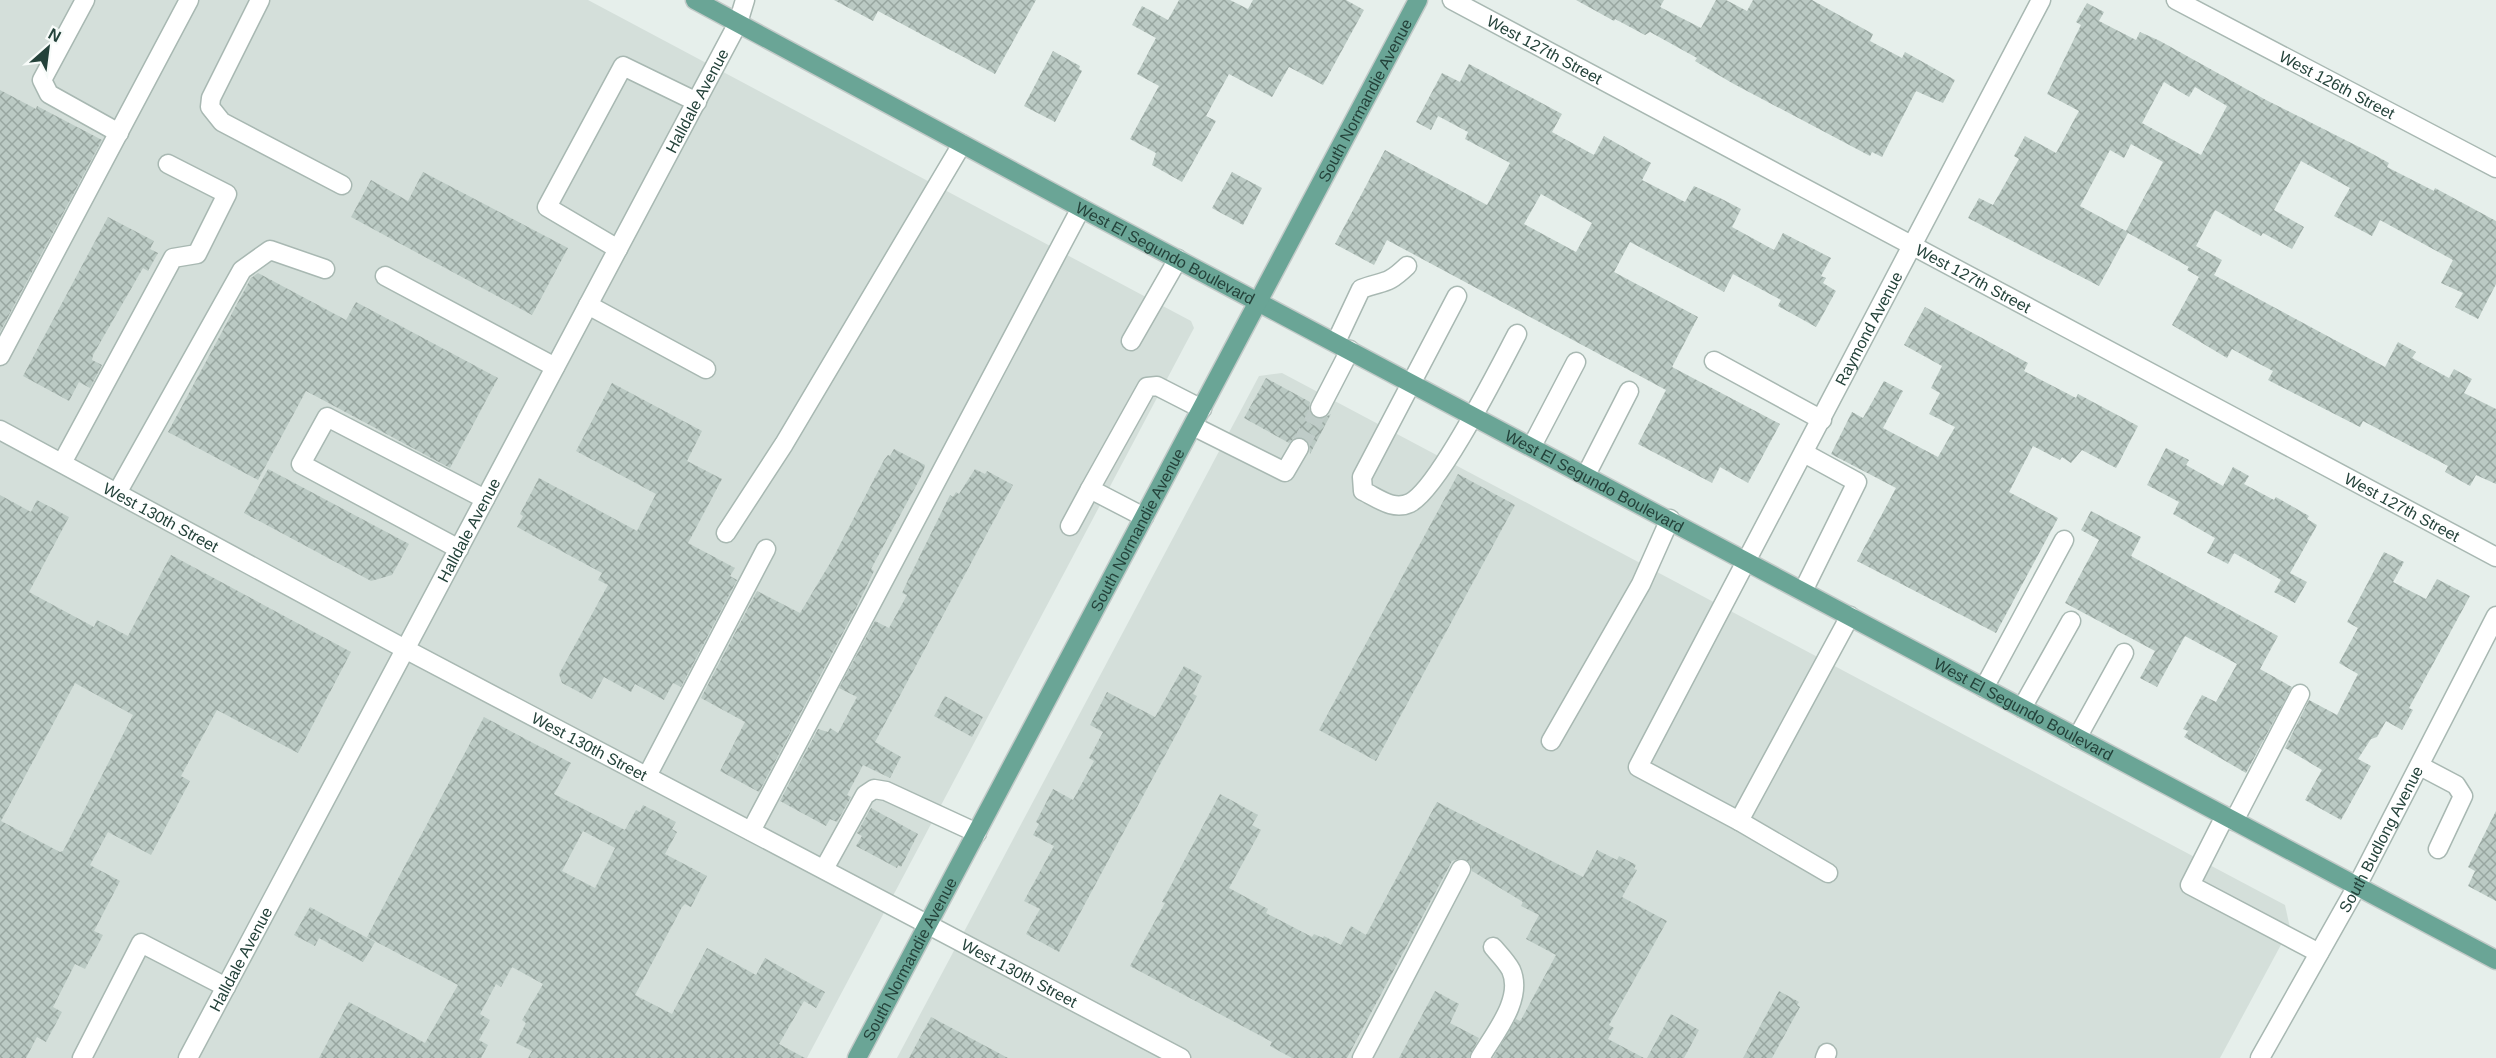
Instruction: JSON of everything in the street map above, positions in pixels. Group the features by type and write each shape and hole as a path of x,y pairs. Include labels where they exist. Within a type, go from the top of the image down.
{"main road":[{"name":"West El Segundo Boulevard","path":"695,0 1081,208 1413,382 2496,960"},
{"name":"South Normandie Avenue","path":"857,1058 1418,0"}],"street":[{"path":"85,0 42,80 49,94 119,133"},
{"path":"0,356 189,0"},
{"path":"260,0 211,98 210,106 222,122 342,185"},
{"name":"Halldale Avenue","path":"188,1058 697,102 738,23 745,0"},
{"name":"West 127th Street","path":"1452,0 2496,557"},
{"name":"Raymond Avenue","path":"1739,822 1638,767 1822,420 1910,244 2041,0"},
{"name":"West 126th Street","path":"2176,0 2496,168"},
{"path":"618,249 547,207 623,66 697,102"},
{"path":"726,533 790,434 962,144"},
{"path":"62,463 173,258 197,254 227,194 168,164"},
{"path":"751,831 1081,208"},
{"path":"117,493 242,270 270,250 325,270"},
{"path":"1131,341 1178,259"},
{"path":"1320,408 1361,290 1373,285 1384,285 1407,266"},
{"path":"385,276 555,367"},
{"path":"1457,296 1362,477 1363,491 1393,506 1410,502 1423,491 1443,464 1473,415 1517,334"},
{"path":"588,305 706,369"},
{"path":"1714,361 1822,420"},
{"path":"1532,446 1576,362"},
{"path":"1070,526 1147,387 1157,386 1202,409"},
{"path":"1586,475 1629,391"},
{"path":"459,549 301,465 327,417 485,499"},
{"path":"1192,426 1285,472 1299,448"},
{"name":"West 130th Street","path":"0,430 405,649 929,923 1170,1055"},
{"path":"1803,591 1857,482 1804,453"},
{"path":"1090,489 1144,517"},
{"path":"1551,741 1641,584 1670,519"},
{"path":"1984,688 2064,540"},
{"path":"647,776 766,549"},
{"path":"1828,873 1739,822 1850,616"},
{"name":"South Budlong Avenue","path":"2266,1056 2420,766 2496,616"},
{"path":"2022,708 2071,621"},
{"path":"2077,738 2124,653"},
{"path":"2300,694 2190,885 2319,953"},
{"path":"2420,766 2456,785 2463,796 2438,849"},
{"path":"824,868 865,795 874,789 885,791 977,833"},
{"path":"1362,1058 1461,869"},
{"path":"82,1058 141,944 226,987"},
{"path":"1480,1058 1507,1012 1514,991 1511,970 1493,947"}],"shaded area":[{"path":"0,0 588,0 1191,321 1194,328 807,1058 0,1058"},
{"path":"1282,373 2285,905 2290,928 2220,1058 897,1058 1259,376"}],"building":[{"path":"834,0 1036,0 995,74 878,11 873,21"},
{"path":"1179,0 1230,0 1248,9 1253,0 1346,0 1364,10 1323,85 1289,67 1272,97 1229,74 1206,116 1216,121 1182,182 1152,165 1156,153 1130,139 1159,86 1137,74 1156,38 1132,25 1142,6 1168,20"},
{"path":"1576,0 1664,0 1660,7 1701,28 1716,0 1726,0 1747,11 1753,0 1812,0 1873,34 1870,41 1902,58 1905,52 1955,80 1943,103 1916,91 1882,157 1872,152 1870,156 1732,83 1695,61 1697,58 1650,32 1645,35"},
{"path":"2087,3 2104,12 2099,21 2136,40 2140,32 2160,41 2266,100 2389,163 2387,167 2434,191 2435,188 2496,221 2496,284 2478,319 2455,307 2463,293 2441,283 2453,260 2380,220 2372,236 2334,216 2350,188 2301,161 2274,210 2304,227 2292,249 2263,233 2261,236 2215,210 2196,246 2222,260 2214,275 2385,367 2398,342 2416,352 2412,358 2449,378 2454,369 2472,379 2464,393 2496,409 2496,484 2476,475 2470,486 2445,472 2448,466 2363,421 2360,427 2268,380 2273,371 2232,349 2227,358 2172,325 2199,277 2187,270 2189,267 2128,233 2099,286 1968,218 1979,198 1993,205 2019,159 2014,156 2025,136 2056,153 2079,111 2047,94 2081,25 2076,22","holes":["2164,82 2189,97 2195,87 2227,106 2201,155 2142,123","2131,144 2163,162 2126,231 2080,206 2110,150 2124,158"]},
{"path":"1053,51 1080,66 1079,69 1082,71 1055,122 1024,106"},
{"path":"1469,64 1562,114 1552,132 1594,155 1604,136 1651,163 1642,180 1685,202 1694,186 1741,209 1732,227 1774,250 1783,233 1831,258 1821,276 1826,278 1823,283 1836,291 1816,327 1778,306 1781,300 1733,274 1724,292 1630,242 1614,272 1698,317 1672,367 1780,424 1748,483 1720,467 1712,483 1638,444 1666,390 1387,240 1374,265 1335,244 1385,150 1487,205 1510,163 1465,139 1468,132 1438,116 1431,130 1416,122 1442,73 1460,82","holes":["1541,194 1592,223 1576,252 1524,224"]},
{"path":"0,90 36,109 37,106 102,140 0,332"},
{"path":"423,172 568,248 532,315 351,217 371,180 408,201"},
{"path":"1232,172 1262,188 1243,225 1212,208"},
{"path":"108,217 154,241 150,249 158,253 148,271 143,268 93,355 92,360 102,365 90,388 79,382 69,401 23,376"},
{"path":"258,273 346,320 356,302 498,378 450,468 306,391 258,480 168,432 251,278"},
{"path":"1925,307 2028,363 2024,371 2076,398 2078,394 2138,426 2116,468 2082,450 2071,463 2062,457 2060,460 2033,446 2009,492 2058,518 1996,633 1857,561 1896,488 1831,454 1852,412 1863,418 1884,381 1903,391 1883,428 1938,457 1955,427 1929,414 1940,393 1931,388 1942,366 1904,345"},
{"path":"1266,378 1310,402 1309,409 1314,418 1321,419 1331,414 1310,454 1309,443 1304,438 1294,438 1289,443 1244,418"},
{"path":"612,383 702,431 687,461 722,479 688,543 735,568 730,576 737,580 681,687 673,683 664,700 635,684 631,692 604,677 592,699 562,683 559,674 608,585 598,580 602,573 517,527 523,516 520,514 539,478 637,531 656,494 576,451"},
{"path":"2166,448 2189,460 2186,465 2223,486 2233,467 2249,476 2244,484 2274,500 2276,497 2309,516 2307,519 2317,525 2290,573 2307,582 2295,603 2274,592 2281,580 2234,553 2228,564 2207,553 2215,538 2173,514 2179,502 2147,485"},
{"path":"894,449 925,465 923,473 871,569 874,571 856,608 759,792 720,771 745,722 701,698 757,591 800,613 832,560 884,460"},
{"path":"268,469 409,544 392,575 371,581 244,513"},
{"path":"975,469 985,474 987,471 1013,485 875,742 901,757 890,778 863,765 847,795 851,797 837,822 830,819 826,826 780,801 818,729 828,732 830,728 838,733 857,697 839,688 875,621 889,628 907,595 902,593 950,495 953,497 956,492 959,494"},
{"path":"1458,474 1515,505 1376,761 1319,730"},
{"path":"0,495 31,512 37,500 69,517 29,592 94,627 97,620 128,636 171,555 351,652 298,753 217,710 181,776 190,781 151,855 108,832 90,865 120,881 94,931 103,935 85,969 75,964 53,1007 62,1012 46,1042 37,1037 26,1058 0,1058","holes":["75,683 133,715 63,851 60,852 1,821"]},
{"path":"2091,511 2141,537 2131,556 2278,636 2260,669 2292,687 2246,773 2184,737 2188,731 2183,729 2202,695 2216,702 2237,664 2185,636 2157,687 2140,678 2155,651 2065,603 2099,540 2081,530"},
{"path":"2384,552 2404,562 2393,582 2426,599 2437,579 2470,596 2409,708 2413,710 2402,730 2386,721 2377,737 2371,739 2358,759 2371,766 2341,820 2305,800 2322,770 2285,748 2309,700 2337,715 2358,674 2339,663 2358,628 2347,622"},
{"path":"1184,666 1202,676 1193,694 1197,696 1059,952 1026,934 1040,909 1024,901 1054,846 1033,835 1039,824 1036,822 1053,789 1073,800 1094,761 1089,758 1103,732 1090,725 1107,692 1155,717"},
{"path":"945,696 983,717 972,737 934,716"},
{"path":"484,717 571,763 554,794 625,830 636,810 640,812 643,805 676,822 672,829 677,832 665,854 707,876 691,907 685,904 682,907 635,995 672,1014 707,948 756,975 765,958 825,992 816,1008 804,1001 779,1044 805,1058 528,1058 532,1051 516,1043 526,1023 522,1020 543,984 512,967 501,987 496,984 480,1014 490,1020 479,1040 488,1045 481,1058 319,1058 349,1002 425,1043 458,985 367,937","holes":["583,831 615,848 595,888 562,871"]},
{"path":"1220,794 1258,815 1252,825 1261,830 1229,888 1268,909 1266,913 1312,937 1314,934 1323,938 1324,936 1341,945 1351,926 1366,935 1437,802 1583,877 1597,850 1617,860 1619,856 1636,865 1634,869 1637,870 1622,897 1667,921 1609,1025 1614,1028 1608,1039 1644,1058 1493,1058 1516,1019 1520,1021 1522,1018 1556,955 1526,939 1539,915 1521,906 1523,902 1472,871 1470,863 1461,858 1452,861 1347,1058 1292,1058 1270,1046 1272,1042 1130,966 1165,903 1162,902"},
{"path":"871,808 918,834 901,867 898,865 897,868 856,846 862,836 857,833"},
{"path":"2496,811 2496,901 2468,886 2475,871 2468,867"},
{"path":"310,907 375,942 363,962 319,938 315,946 294,935"},
{"path":"1435,991 1459,1004 1450,1023 1479,1038 1469,1058 1399,1058"},
{"path":"1779,991 1799,1002 1797,1005 1800,1007 1772,1058 1743,1058"},
{"path":"1671,1014 1699,1030 1684,1058 1647,1058"},
{"path":"931,1017 1008,1058 909,1058"}],"tunnel":[{"path":"1299,448 1320,408"}]}
